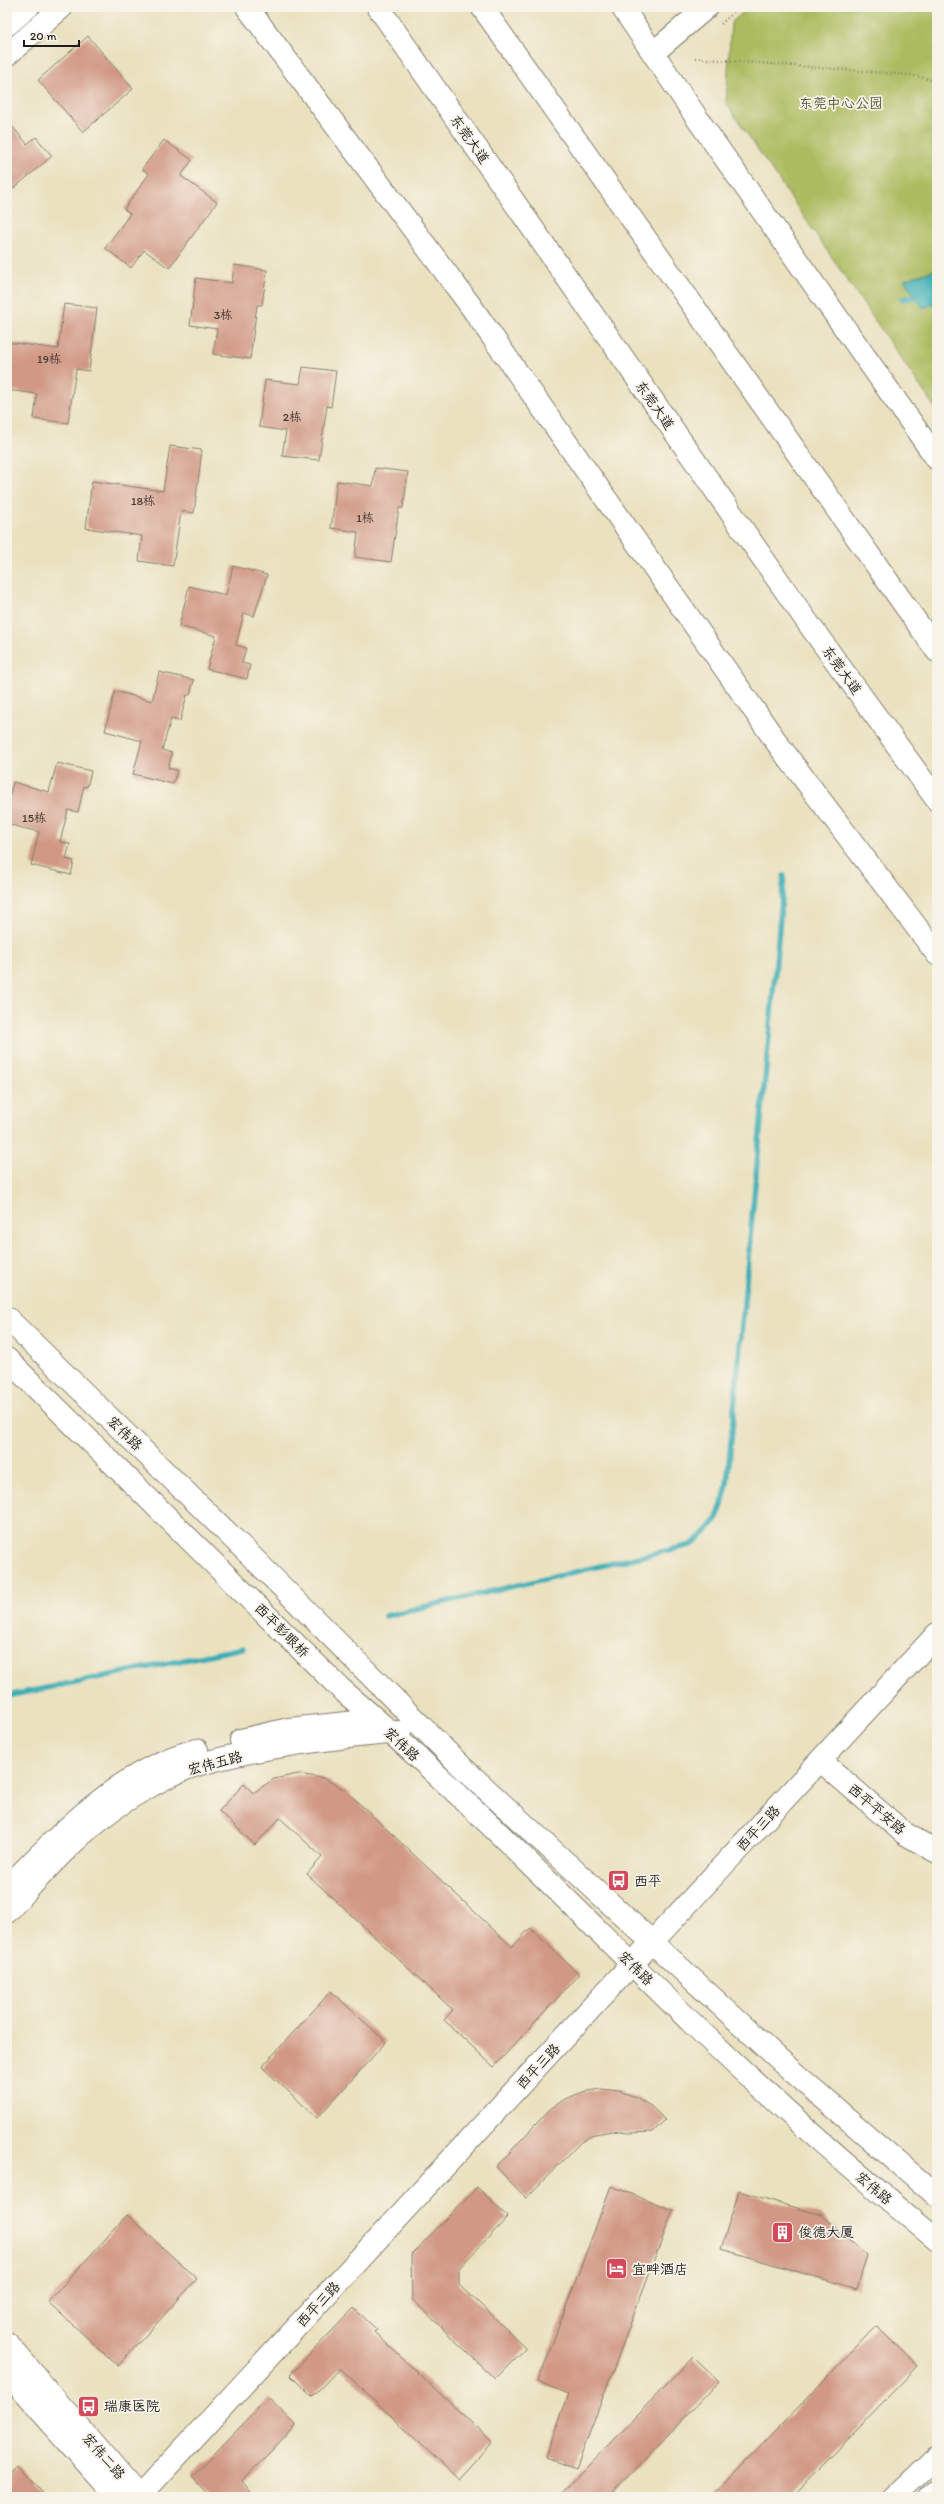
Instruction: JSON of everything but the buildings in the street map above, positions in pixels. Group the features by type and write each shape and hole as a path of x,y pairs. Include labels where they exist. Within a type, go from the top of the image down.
{"main road":[{"path":"7,25 28,7"},
{"path":"7,55 62,7"},
{"path":"247,7 470,305 780,747 937,954"},
{"name":"东莞大道","path":"378,7 808,624 937,800"},
{"path":"482,7 937,651"},
{"path":"622,7 937,459"},
{"path":"653,53 706,7"},
{"name":"宏伟路","path":"7,1318 244,1549 461,1766 792,2071 937,2196"},
{"name":"西平彭眼桥","path":"7,1359 341,1689"},
{"name":"西平三路","path":"139,2497 653,1943 937,1634"},
{"name":"宏伟路","path":"341,1689 384,1726 789,2114 937,2240"},
{"name":"宏伟五路","path":"7,1888 46,1847 96,1803 147,1770 192,1751 289,1729 418,1724"},
{"name":"宏伟五路","path":"7,1912 59,1857 104,1816 152,1786 195,1765 384,1726"},
{"name":"西平平安路","path":"820,1761 904,1833 937,1852"},
{"name":"宏伟二路","path":"7,2343 139,2497"},
{"name":"宏伟二路","path":"7,2373 117,2497"},
{"path":"894,2497 937,2456"},
{"path":"930,2497 937,2490"}],"path":[{"path":"696,58 910,75 937,81"}],"green space":[{"name":"东莞中心公园","path":"749,7 937,7 937,411 726,103 731,23"}],"water":[{"path":"937,269 937,303 923,308 904,280"}],"waterway":[{"path":"902,299 937,293"},
{"path":"385,1616 691,1545 707,1531 716,1519 722,1504 727,1484 784,876"},
{"path":"7,1696 243,1648"}],"place":[{"name":"西平","path":"619,1881"},
{"name":"俊德大厦","path":"783,2232"},
{"name":"宜畔酒店","path":"616,2269"},
{"name":"瑞康医院","path":"88,2406"}]}
